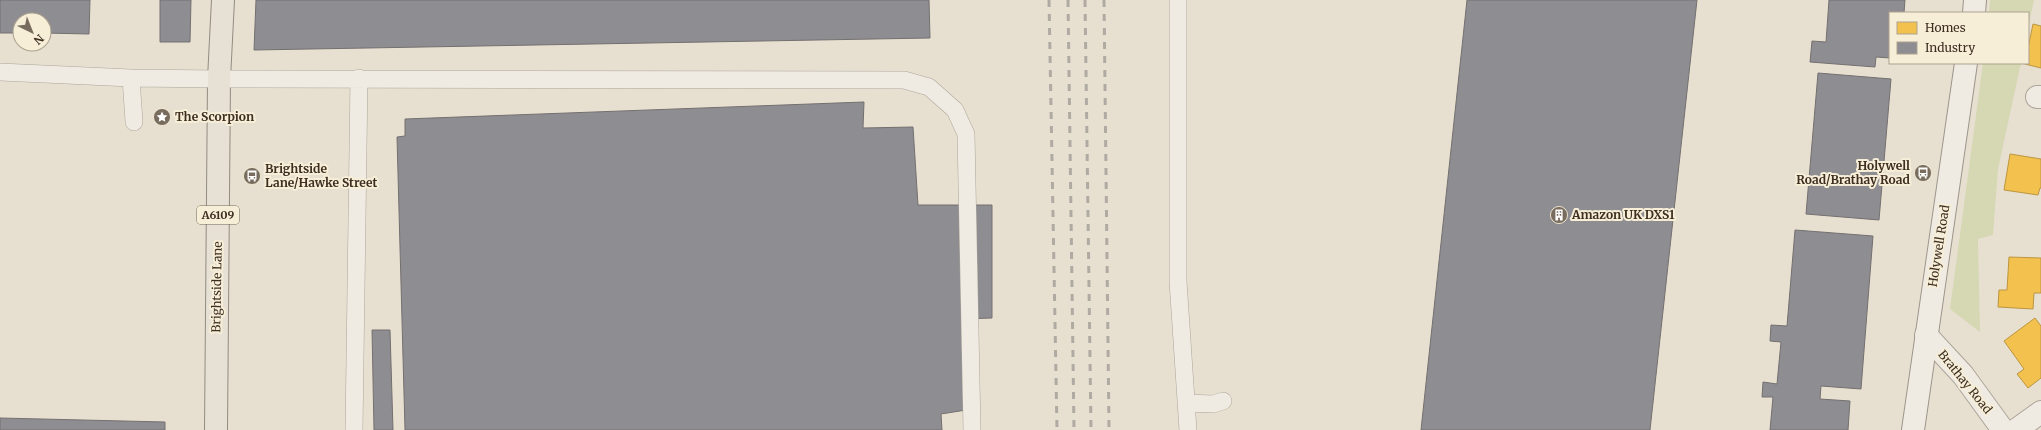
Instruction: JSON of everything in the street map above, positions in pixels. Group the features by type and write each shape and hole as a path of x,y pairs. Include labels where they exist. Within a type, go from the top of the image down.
{"main road":[{"name":"Brightside Lane","path":"216,430 219,79 223,0"},
{"path":"1974,12 1975,0"},
{"name":"Holywell Road","path":"1913,430 1966,64"},
{"name":"Brathay Road","path":"1926,334 1963,375 2003,430"},
{"path":"2016,430 2041,412"}],"lane":[{"path":"1178,0 1178,281 1188,430"},
{"path":"0,72 131,78 219,79 359,78 904,80 929,87 955,110 966,134 972,430"},
{"path":"131,78 134,122"},
{"path":"354,430 359,78"},
{"path":"1186,403 1213,404 1223,401"}],"green space":[{"path":"1990,0 2034,0 2029,23 2029,12 1989,12"},
{"path":"1983,64 2021,64 1998,169 1993,235 1978,239 1980,332 1950,309"}],"building: Homes":[{"path":"2033,24 2041,26 2041,68 2025,64 2029,64 2029,43"},
{"path":"2010,154 2041,159 2041,188 2038,195 2004,190"},
{"path":"2009,257 2041,258 2041,293 2034,293 2033,309 1998,307 1999,290 2007,290"},
{"path":"2035,318 2041,326 2041,378 2028,388 2017,374 2024,369 2004,341"}],"building: Industry":[{"path":"0,0 90,0 89,34 52,33 52,12 12,12 12,33 0,33"},
{"path":"160,0 191,0 190,42 160,42"},
{"path":"256,0 929,0 930,38 254,50"},
{"name":"Amazon UK DXS1","path":"1467,0 1697,0 1650,430 1421,430"},
{"path":"1829,0 1905,0 1904,12 1889,12 1889,58 1876,57 1875,67 1810,62 1812,41 1826,42"},
{"path":"1818,73 1891,79 1879,220 1806,214"},
{"path":"864,102 863,128 913,127 918,205 992,205 992,318 962,319 966,410 941,414 942,430 405,430 397,137 405,136 405,119"},
{"path":"1795,230 1873,236 1861,389 1821,386 1820,399 1850,401 1848,430 1770,430 1773,397 1762,397 1763,382 1777,384 1781,342 1770,341 1771,325 1787,326"},
{"path":"372,330 390,330 393,430 374,430"},
{"path":"0,418 165,422 165,430 0,430"}],"railway":[{"path":"1049,0 1057,430"},
{"path":"1068,0 1074,430"},
{"path":"1085,0 1091,430"},
{"path":"1104,0 1109,430"}],"place":[{"name":"The Scorpion","path":"162,117"},
{"name":"Holywell Road/Brathay Road","path":"1923,173"},
{"name":"Brightside Lane/Hawke Street","path":"252,176"},
{"name":"Amazon UK DXS1","path":"1559,215"}]}
